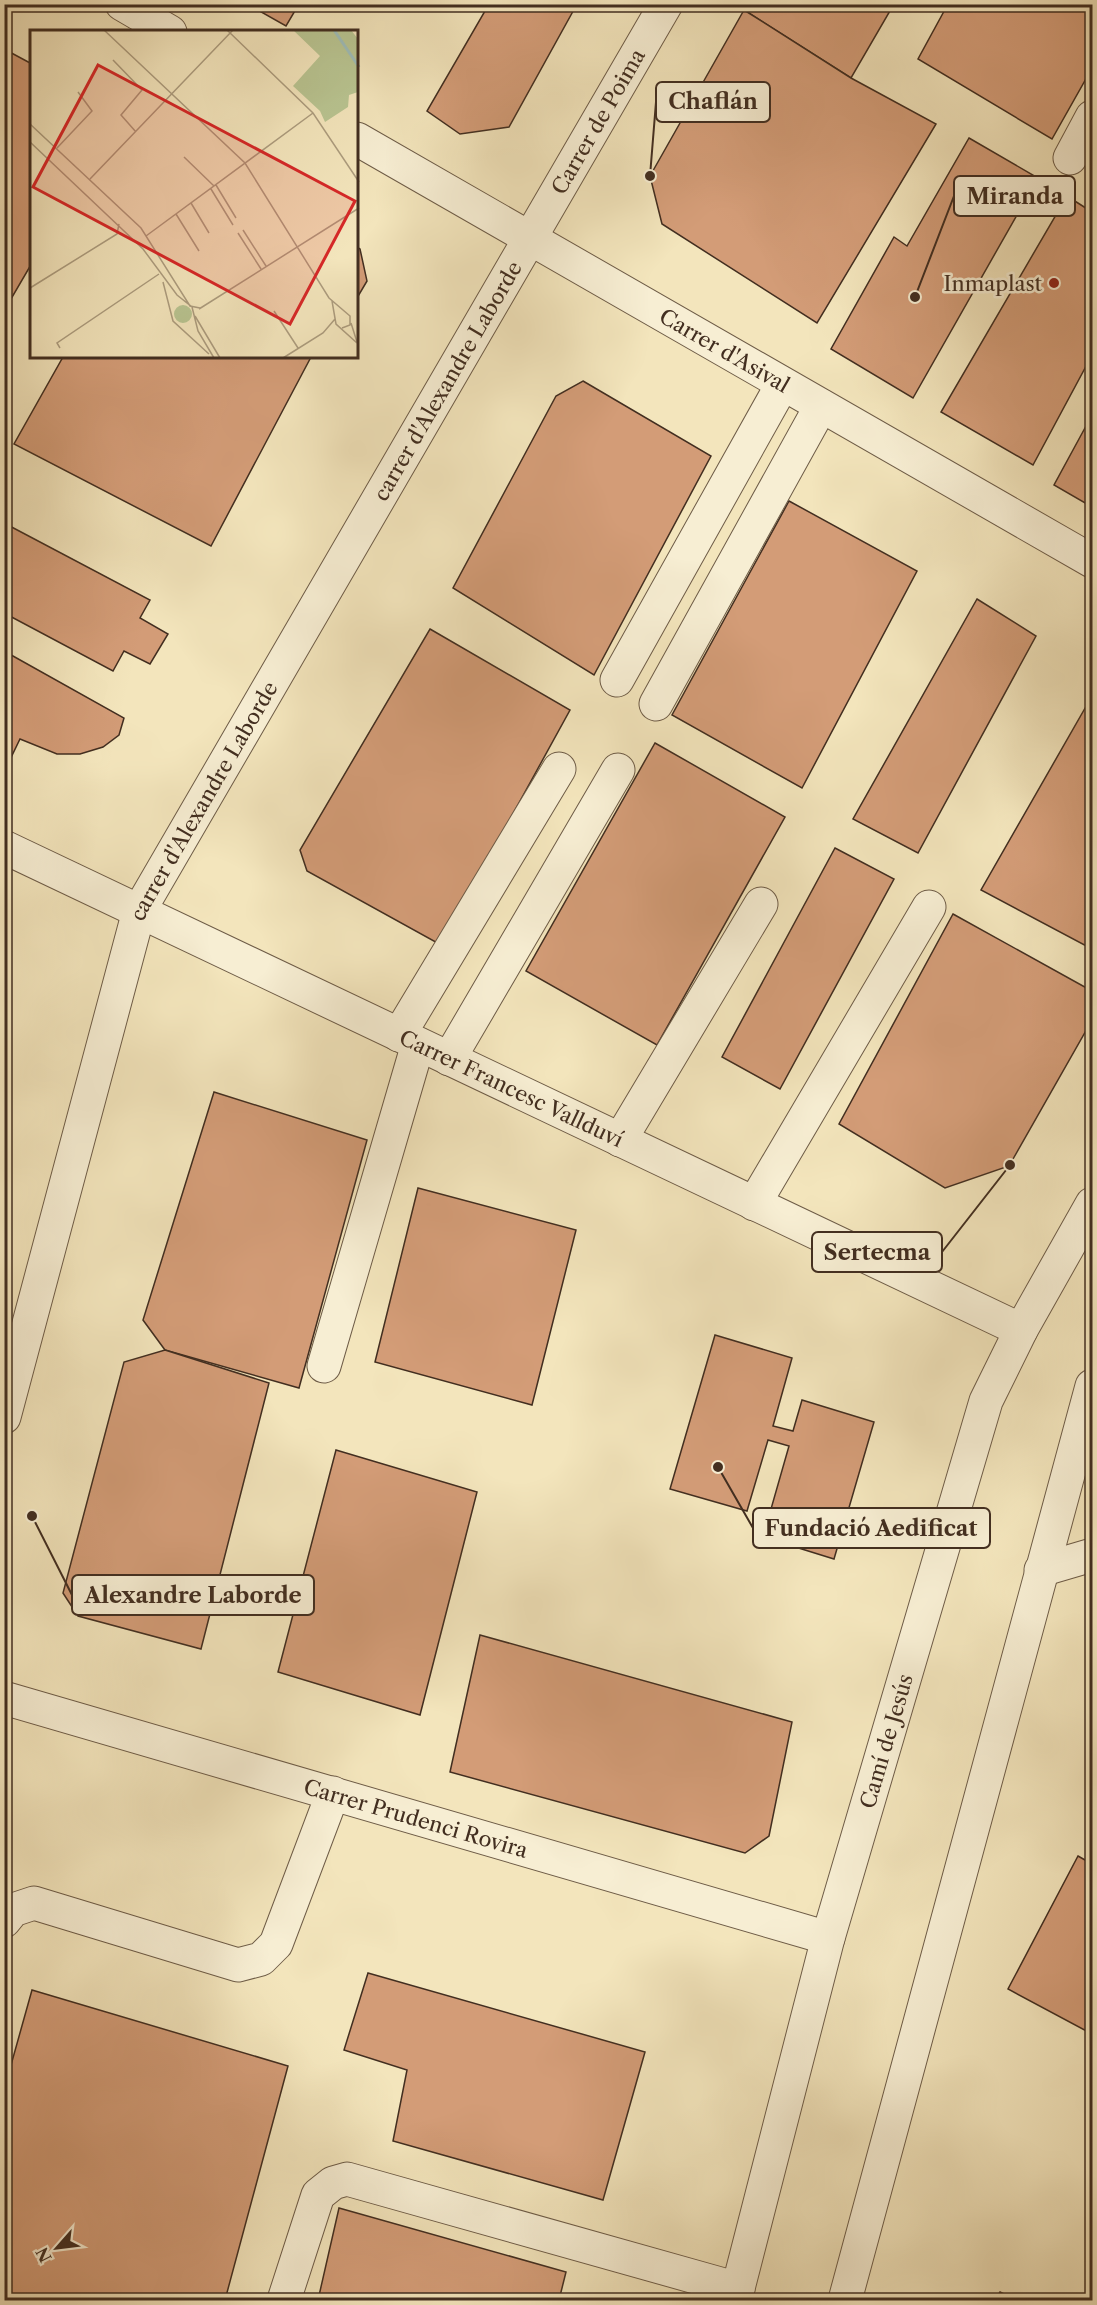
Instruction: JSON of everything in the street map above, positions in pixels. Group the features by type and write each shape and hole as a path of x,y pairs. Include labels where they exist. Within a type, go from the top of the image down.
{"street":[{"path":"122,4 167,30"},
{"name":"Carrer de Poima","path":"532,239 666,4"},
{"path":"1070,158 1092,117"},
{"name":"Carrer d'Asival","path":"358,140 1092,561"},
{"name":"carrer d'Alexandre Laborde","path":"4,1417 139,911 193,814 532,239"},
{"path":"617,680 782,384"},
{"path":"656,704 821,406"},
{"path":"324,1366 409,1040 559,769"},
{"path":"449,1059 618,770"},
{"name":"Carrer Francesc Vallduví","path":"4,847 1021,1330"},
{"path":"620,1140 761,904"},
{"path":"754,1204 929,907"},
{"name":"Camí de Jesús","path":"736,2295 828,1938 986,1401 1021,1330 1092,1204"},
{"path":"845,2301 1092,1386"},
{"path":"1041,1570 1092,1555"},
{"name":"Carrer Prudenci Rovira","path":"4,1698 828,1938"},
{"path":"4,1921 13,1910 34,1903 238,1965 261,1959 276,1944 333,1793"},
{"path":"284,2301 318,2194 333,2183 347,2180 736,2295"}],"building":[{"path":"247,4 299,4 286,26"},
{"path":"489,4 577,4 509,127 460,134 427,111"},
{"path":"747,4 894,4 851,78 744,10"},
{"path":"948,4 1092,4 1092,68 1052,139 918,59"},
{"path":"744,10 851,78 936,124 817,323 662,224 650,176"},
{"path":"4,49 30,63 30,266 4,311"},
{"path":"969,138 1038,178 913,398 831,349 894,237 907,246"},
{"name":"Inmaplast","path":"1067,196 1092,212 1092,355 1033,465 941,412"},
{"path":"358,248 360,249 367,281 358,296"},
{"path":"62,358 310,358 211,546 14,444"},
{"path":"583,381 711,456 594,675 453,588 556,396"},
{"path":"1092,415 1092,507 1054,485"},
{"path":"789,501 917,571 802,788 672,715"},
{"path":"4,523 150,600 140,618 168,634 150,664 124,651 113,671 4,613"},
{"path":"977,599 1036,636 918,853 853,819"},
{"path":"430,629 570,710 441,945 307,871 300,850"},
{"path":"4,651 124,718 119,735 103,747 80,754 57,754 20,739 4,772"},
{"path":"1092,696 1092,949 981,890"},
{"path":"655,743 785,817 657,1045 526,971"},
{"path":"835,848 894,879 780,1089 722,1057"},
{"path":"953,914 1092,991 1092,1020 1009,1166 945,1188 839,1124"},
{"path":"214,1092 367,1140 299,1388 165,1350 143,1320"},
{"path":"418,1188 576,1230 532,1405 375,1362"},
{"path":"715,1335 792,1358 773,1426 793,1431 802,1400 874,1422 834,1559 763,1537 789,1446 768,1440 747,1511 670,1489"},
{"path":"165,1350 269,1383 201,1649 78,1616 63,1593 124,1362"},
{"path":"336,1450 477,1492 420,1715 278,1672"},
{"path":"480,1635 792,1722 769,1836 745,1853 450,1772"},
{"path":"1078,1856 1092,1864 1092,2034 1008,1989"},
{"path":"368,1973 645,2052 603,2200 393,2141 407,2070 344,2050"},
{"path":"32,1990 288,2066 225,2300 4,2300 4,2090"},
{"path":"339,2208 566,2272 559,2300 318,2300"},
{"path":"1000,2292 1016,2300 995,2300"}],"place":[{"name":"Chaflán","path":"650,176"},
{"name":"Inmaplast","path":"1054,283"},
{"name":"Miranda","path":"915,297"},
{"name":"Sertecma","path":"1010,1165"},
{"name":"Fundació Aedificat","path":"718,1467"},
{"name":"Alexandre Laborde","path":"32,1516"}]}
